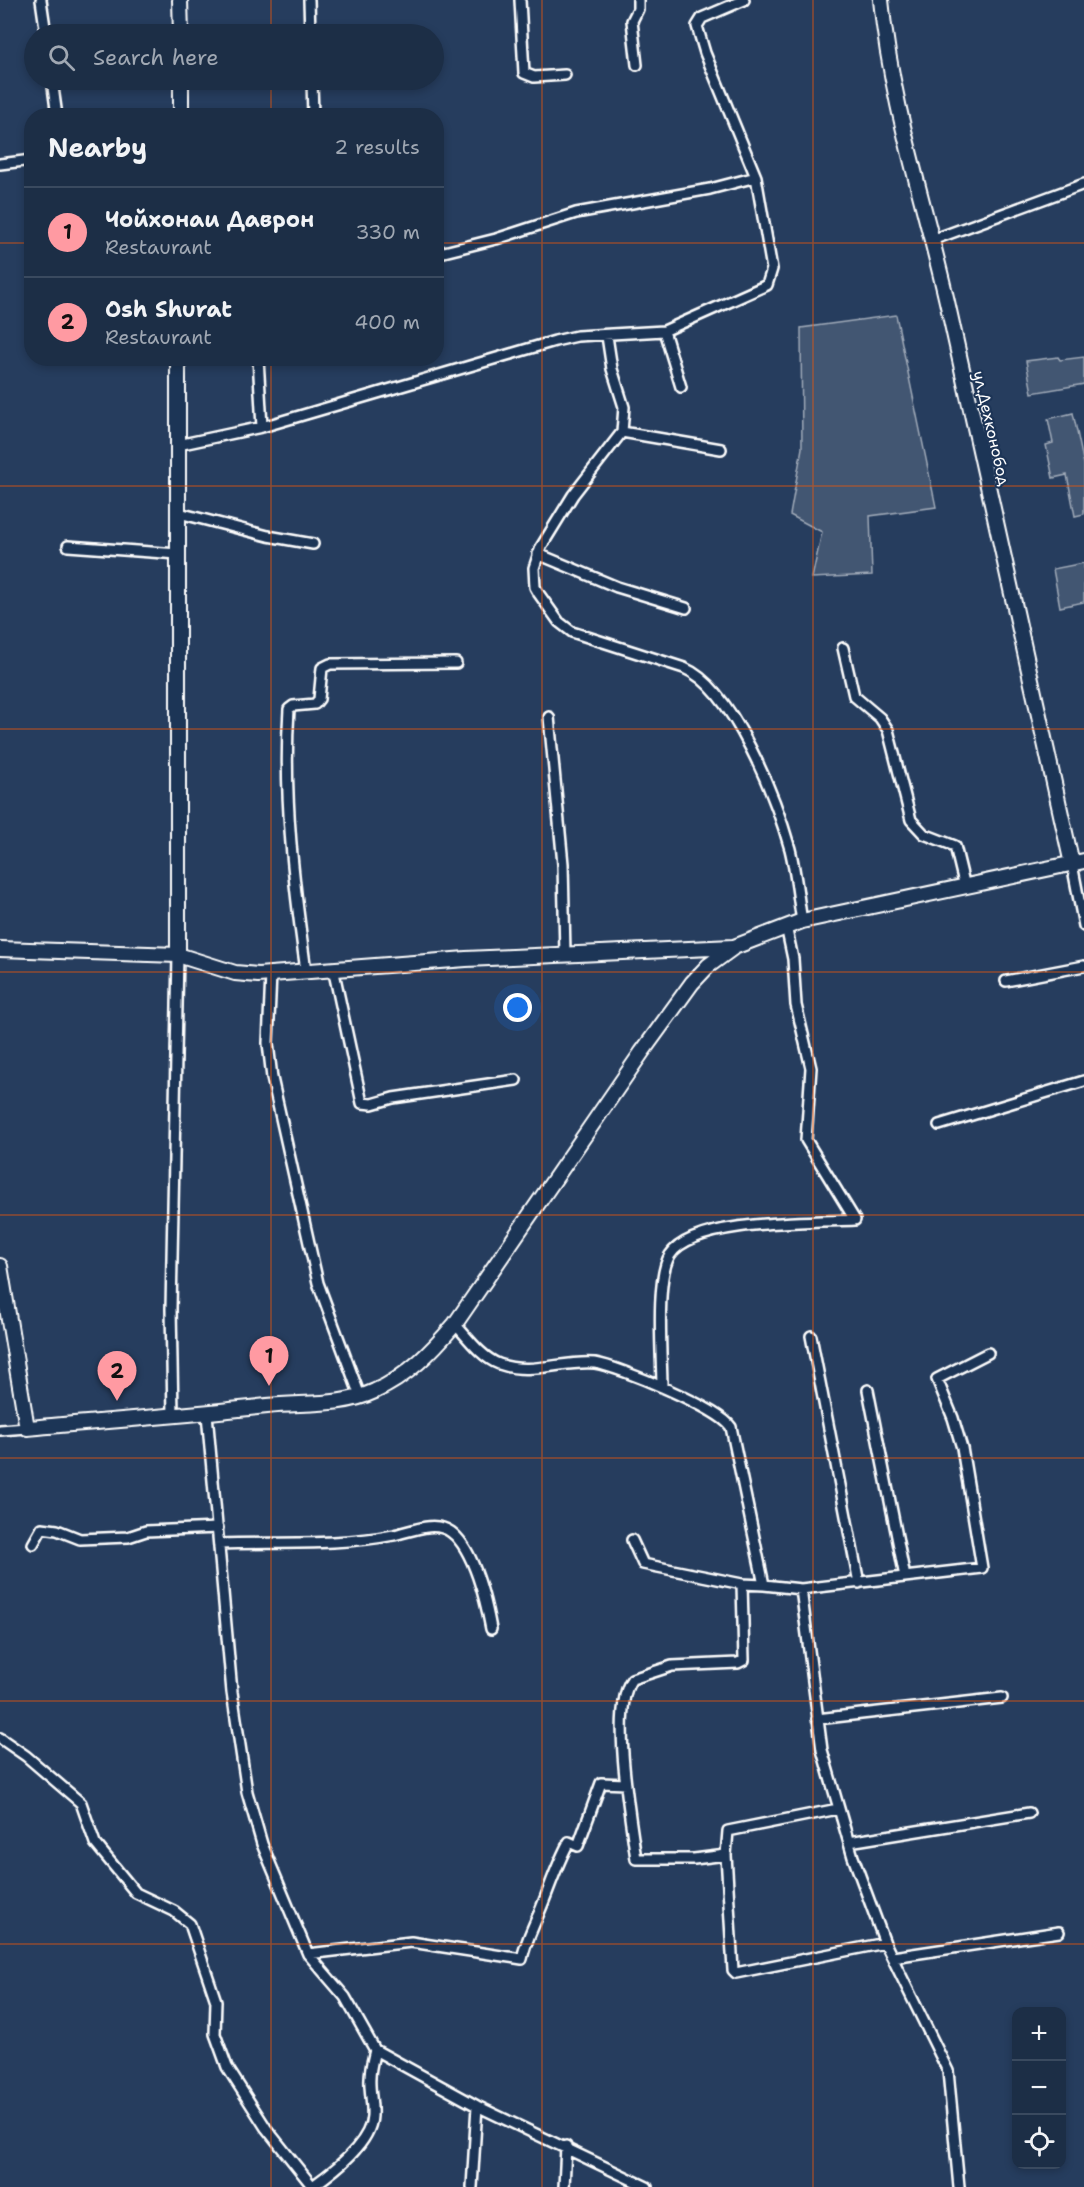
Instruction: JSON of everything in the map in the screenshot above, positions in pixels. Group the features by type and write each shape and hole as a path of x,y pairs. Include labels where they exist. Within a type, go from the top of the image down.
{"street":[{"path":"41,0 45,24"},
{"path":"180,0 181,24"},
{"path":"309,0 310,24"},
{"path":"520,0 524,73 534,77 565,75"},
{"path":"637,65 632,21 638,9 638,0"},
{"path":"178,445 262,427 576,336 664,331 767,285 772,269 756,177 705,53 697,26 702,18 744,0"},
{"name":"ул.Дехконобод","path":"881,0 884,31 899,102 1078,862"},
{"path":"53,90 56,108"},
{"path":"181,108 182,90"},
{"path":"312,90 313,108"},
{"path":"0,164 24,161"},
{"path":"444,252 496,239 576,213 710,189 756,177"},
{"path":"932,240 1084,184"},
{"path":"664,331 681,387"},
{"path":"607,336 612,369 624,407 622,432 573,495 538,554 534,568 535,587 564,626 616,648 691,671 708,683 748,742 782,824 790,851 802,921"},
{"path":"173,1414 171,1309 178,955 178,366"},
{"path":"258,366 262,427"},
{"path":"622,432 721,449"},
{"path":"179,513 268,536 313,544"},
{"path":"68,546 178,554"},
{"path":"538,554 617,587 686,608"},
{"path":"843,648 854,696 880,718 888,730 911,820 924,834 955,846 965,887"},
{"path":"306,971 295,894 286,751 289,709 293,706 315,704 319,699 322,668 330,664 456,663"},
{"path":"549,717 563,864 565,954"},
{"path":"0,1430 173,1414 207,1414 270,1406 320,1404 360,1396 399,1379 441,1341 455,1324 692,983 708,966 735,947 802,921 1078,862 1084,926"},
{"path":"662,1387 662,1289 666,1266 675,1250 708,1232 754,1226 855,1220 806,1140 811,1068 796,1005 793,959 786,926"},
{"path":"0,949 178,955 235,973 271,974 565,954 735,947"},
{"path":"1006,981 1084,966"},
{"path":"333,968 362,1102 372,1104 393,1098 516,1080"},
{"path":"271,974 268,1043 277,1101 321,1294 360,1396"},
{"path":"939,1125 1084,1081"},
{"path":"0,1266 27,1428"},
{"path":"455,1324 489,1359 498,1364 535,1369 596,1364 662,1387 718,1415 731,1427 764,1585"},
{"path":"811,1336 859,1583"},
{"path":"632,1540 643,1564 742,1584 801,1589 982,1568 962,1448 937,1379 988,1353"},
{"path":"868,1390 905,1577"},
{"path":"207,1414 232,1692 247,1792 262,1844 308,1954 345,1997 375,2050 477,2106 566,2146 647,2187"},
{"path":"219,1544 354,1540 393,1535 425,1527 443,1528 453,1533 480,1581 491,1629"},
{"path":"33,1544 42,1528 57,1530 80,1539 128,1538 146,1531 218,1528"},
{"path":"726,1855 694,1859 636,1859 622,1734 626,1686 632,1679 672,1666 742,1662 742,1584"},
{"path":"801,1589 817,1719 838,1809 885,1943 948,2071 959,2187"},
{"path":"817,1719 1002,1698"},
{"path":"0,1738 27,1755 81,1803 95,1844 136,1893 174,1911 190,1924 216,2001 215,2034 227,2067 266,2128 313,2186 338,2168 368,2132 372,2118 370,2078 375,2050"},
{"path":"308,1954 411,1941 522,1959 526,1939 536,1921 559,1860 569,1842 578,1846 601,1783 626,1784"},
{"path":"838,1809 728,1831 726,1855 731,1964 736,1973 885,1943"},
{"path":"849,1842 1029,1813"},
{"path":"893,1957 1059,1932"},
{"path":"472,2187 477,2106"},
{"path":"564,2187 566,2146"}],"shaded area":[{"path":"896,315 936,507 870,516 872,575 812,578 822,532 790,515 802,448 801,328"},
{"path":"1058,357 1060,360 1084,357 1084,384 1032,393 1026,361"},
{"path":"1073,413 1084,465 1084,514 1075,516 1067,475 1053,478 1046,445 1053,443 1048,419"},
{"path":"1084,563 1084,602 1060,607 1053,569"}],"place":[{"name":"Чойхонаи Даврон","path":"269,1386"},
{"name":"Osh Shurat","path":"117,1401"}]}
